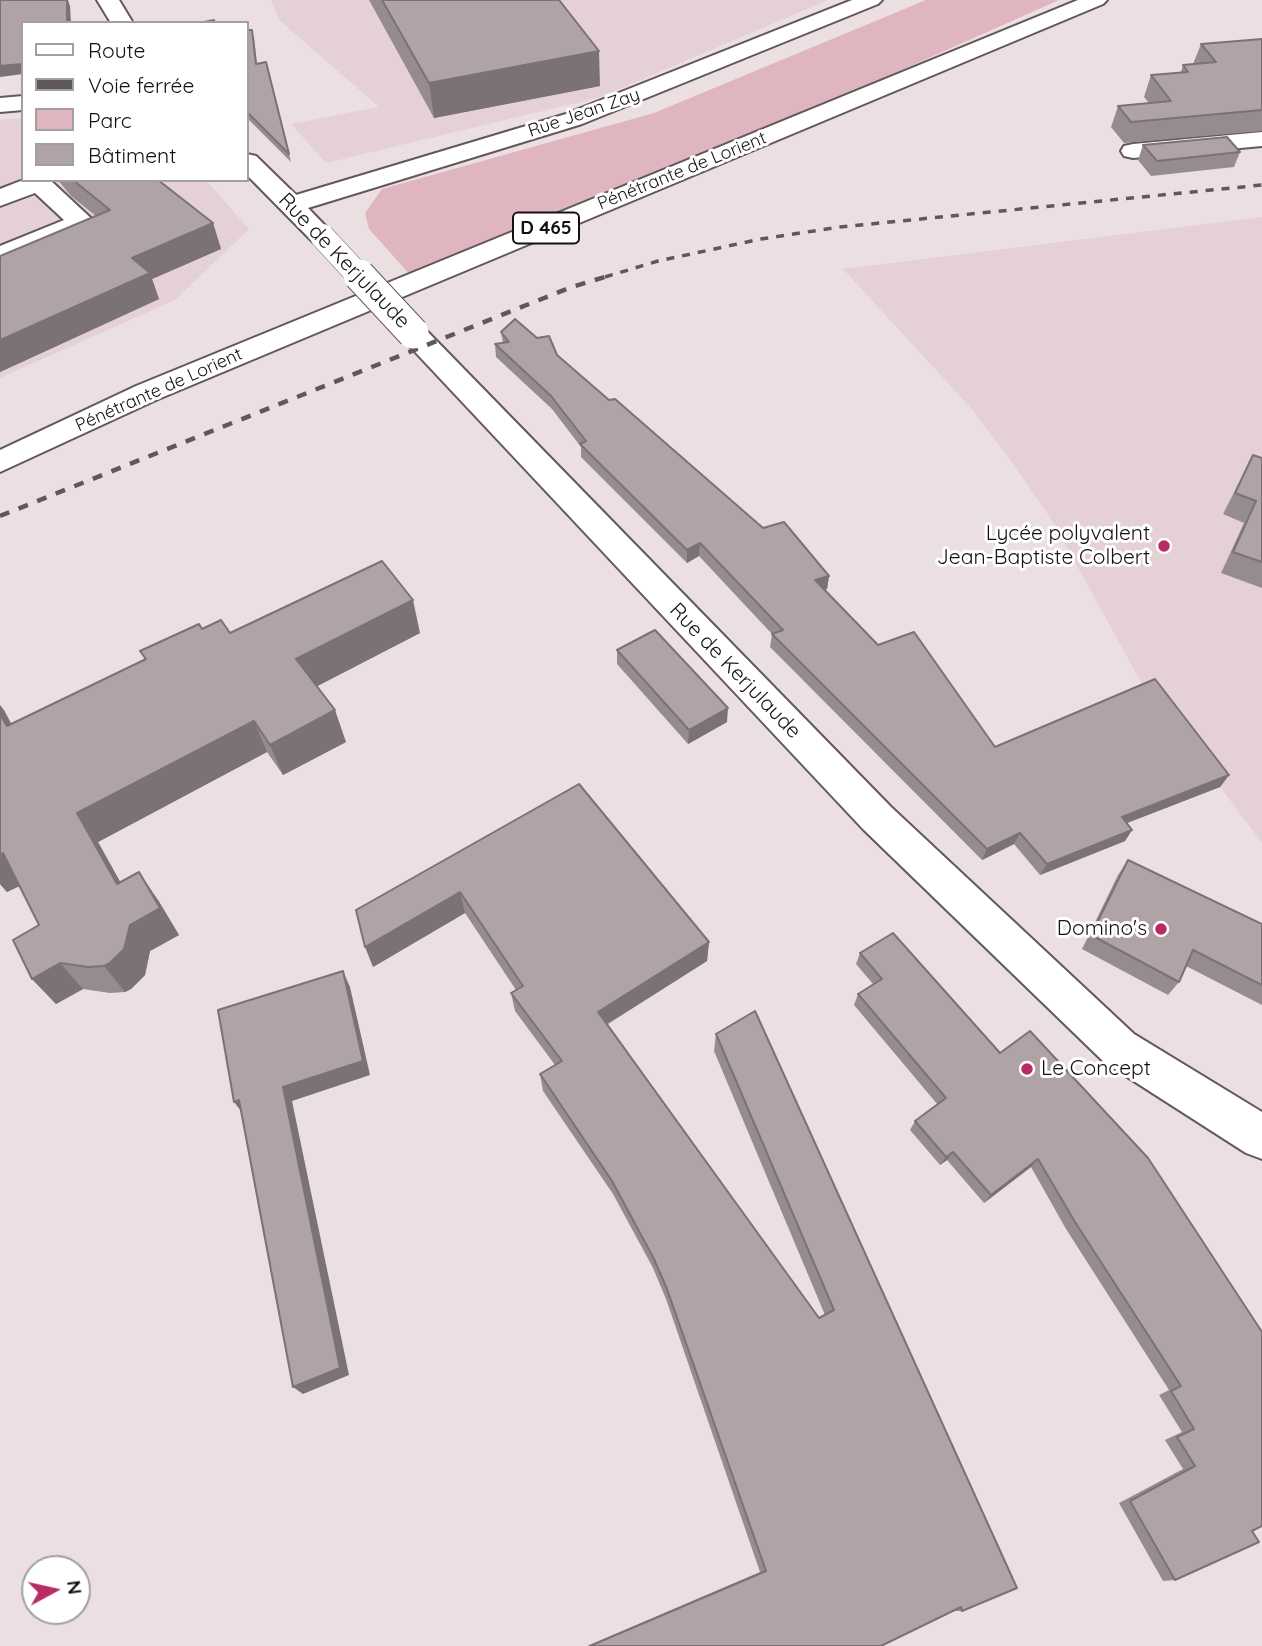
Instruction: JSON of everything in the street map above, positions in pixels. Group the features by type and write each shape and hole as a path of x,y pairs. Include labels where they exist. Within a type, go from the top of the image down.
{"street":[{"path":"108,0 121,21"},
{"name":"Rue Jean Zay","path":"290,205 574,119 871,0"},
{"name":"Pénétrante de Lorient","path":"0,462 146,393 1096,0"},
{"path":"0,105 21,103"},
{"path":"1133,151 1262,139"},
{"name":"Rue de Kerjulaude","path":"248,161 323,236 877,818 1119,1048 1262,1137"},
{"path":"0,198 37,183 82,222 0,256"}],"shaded area":[{"path":"271,0 828,0 601,97 326,163 291,124 379,107 279,20"},
{"path":"21,118 21,182 208,182 249,229 175,300 0,378 0,120"},
{"name":"Lycée polyvalent Jean-Baptiste Colbert","path":"1262,217 1262,843 1138,677 1053,522 1009,458 969,406 843,269"}],"green space":[{"path":"926,0 1059,0 848,94 412,277 369,229 365,213 382,189 654,113"}],"building":[{"path":"0,0 67,0 67,21 21,21 21,64 0,66"},
{"path":"382,0 559,0 599,51 429,83"},
{"path":"248,30 252,30 256,64 266,62 289,154 248,113"},
{"path":"1262,39 1262,110 1131,122 1118,106 1171,101 1151,75 1188,72 1183,65 1216,62 1201,44"},
{"path":"1227,137 1240,152 1157,161 1143,145"},
{"path":"75,182 161,182 213,223 132,258 150,273 0,340 0,256 110,210"},
{"path":"515,319 537,338 549,336 557,355 609,400 615,399 763,528 784,522 829,576 815,580 878,645 914,632 995,747 1155,679 1229,775 1122,817 1132,830 1047,864 1020,833 987,849 772,634 783,630 700,543 687,550 580,444 586,441 551,396 495,344 509,342 501,332"},
{"path":"1253,455 1262,458 1262,562 1233,552 1256,501 1235,493"},
{"path":"382,561 413,600 296,659 335,710 270,745 254,721 77,813 117,884 139,872 160,908 130,925 124,949 110,963 88,967 60,963 32,979 13,940 39,925 3,853 0,855 0,714 7,726 146,659 140,651 199,624 202,629 221,620 230,633"},
{"path":"655,630 728,708 689,730 617,650"},
{"path":"579,784 709,942 598,1012 819,1318 834,1310 716,1034 755,1011 1017,1588 962,1611 961,1607 881,1646 590,1646 766,1571 667,1289 653,1257 612,1181 540,1074 562,1061 511,993 523,986 460,892 365,947 356,910"},
{"name":"Domino's","path":"1128,860 1262,924 1262,985 1193,950 1179,982 1091,935"},
{"path":"893,933 1000,1053 1030,1031 1148,1158 1262,1332 1262,1526 1252,1531 1259,1542 1175,1580 1130,1501 1195,1466 1177,1437 1194,1429 1171,1391 1181,1386 1075,1222 1038,1159 991,1195 953,1152 946,1157 915,1121 946,1098 858,994 882,979 860,953"},
{"path":"343,971 363,1061 283,1087 340,1368 293,1387 239,1100 234,1102 218,1010"}],"railway":[{"path":"605,277 658,261 761,239 840,227 1262,185"},
{"path":"0,516 569,288 611,275"}],"place":[{"name":"Lycée polyvalent Jean-Baptiste Colbert","path":"1164,546"},
{"name":"Domino's","path":"1161,929"},
{"name":"Le Concept","path":"1027,1069"}]}
